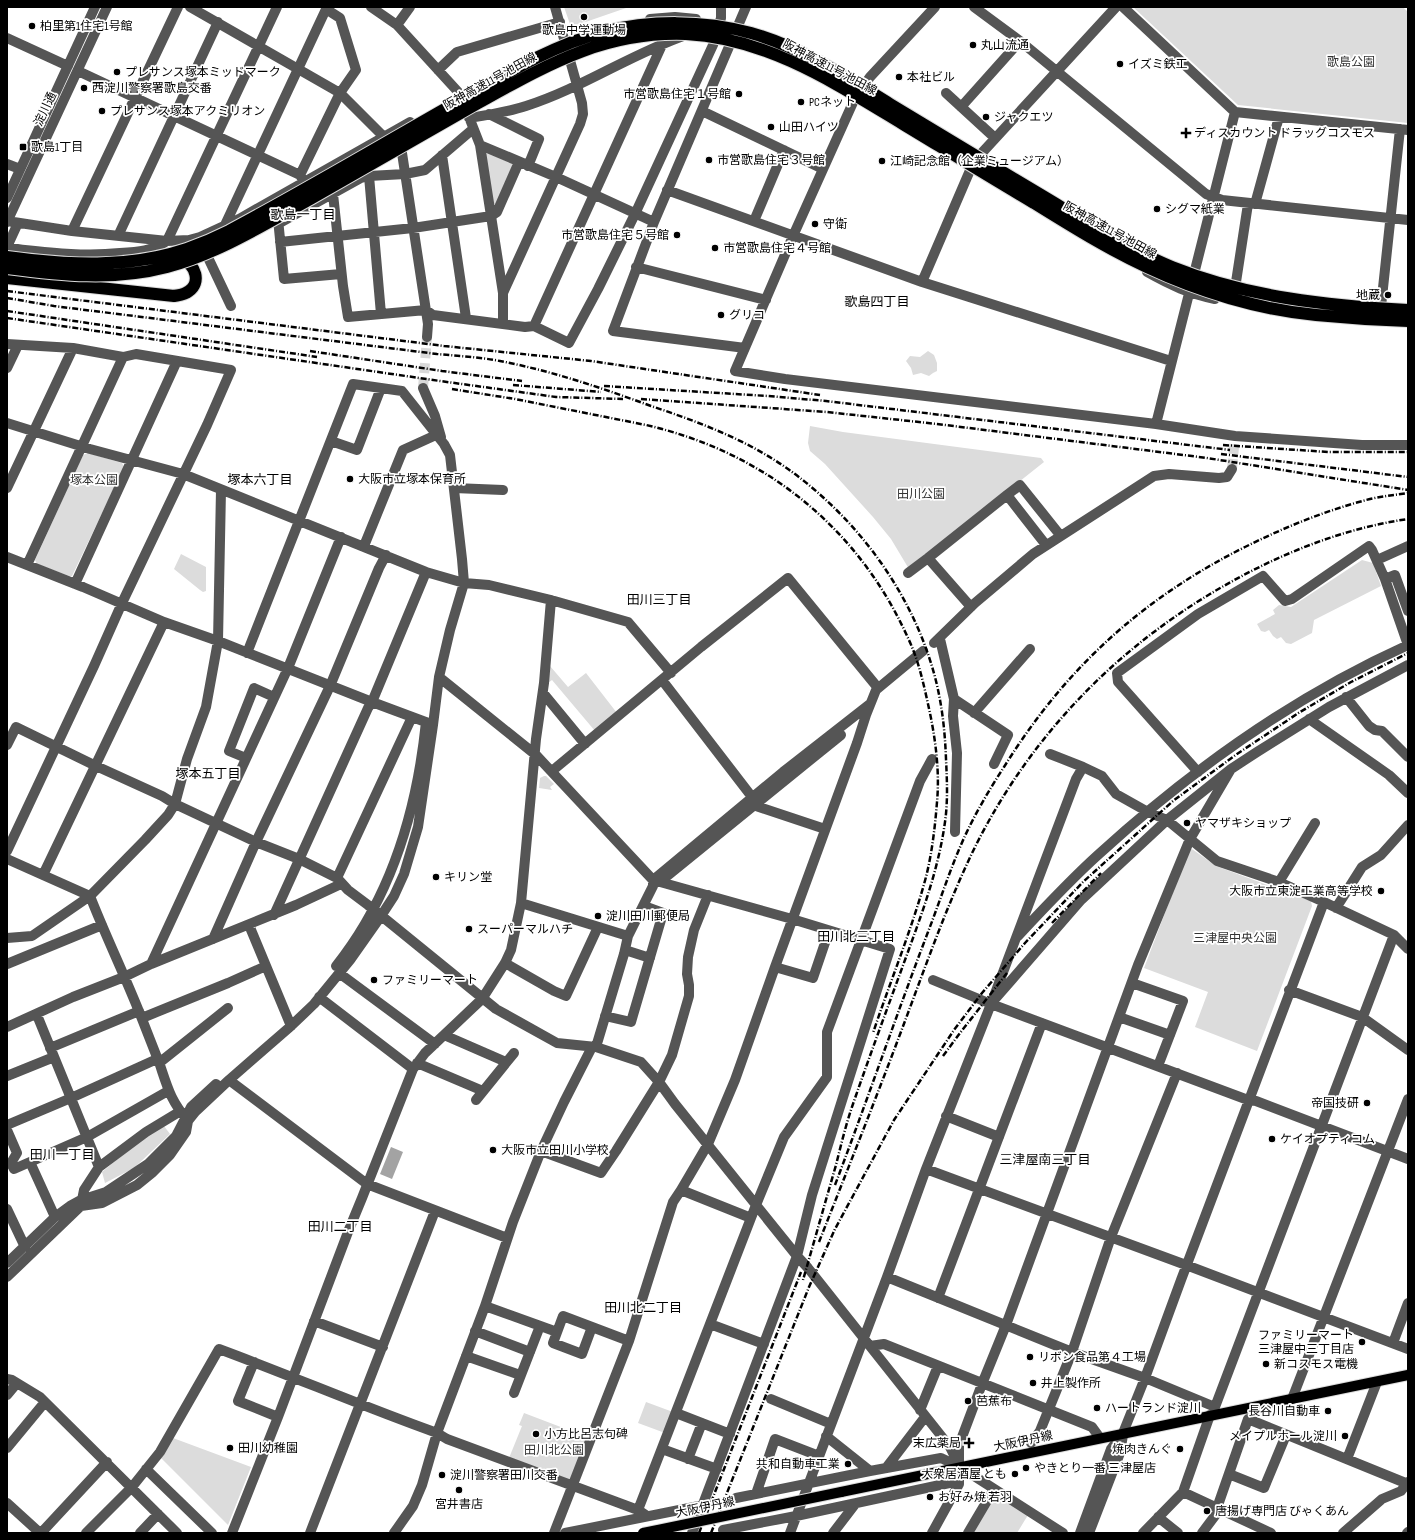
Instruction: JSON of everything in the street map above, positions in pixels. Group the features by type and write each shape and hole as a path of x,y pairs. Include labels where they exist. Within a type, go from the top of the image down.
{"highway":[{"name":"阪神高速11号池田線","path":"7,257 98,265 143,261 187,250 229,231 509,73 559,48 581,39 626,27 646,24 690,24 718,26 751,33 772,40 814,60 858,84 1102,231 1172,266 1239,288 1289,299 1359,307 1408,310"},
{"name":"阪神高速11号池田線","path":"7,268 71,275 120,275 166,267 189,260 227,244 515,82 561,59 590,47 624,39 685,34 707,36 748,44 767,50 810,70 853,94 1075,228 1121,254 1168,276 1218,294 1286,310 1314,315 1408,321"},
{"path":"7,278 174,296 182,295 194,286 196,274 193,268 183,260 167,260 143,266"}],"main road":[{"name":"大阪伊丹線","path":"643,1533 1408,1375"}],"street":[{"name":"淀川通","path":"7,198 95,7"},
{"name":"淀川通","path":"7,222 107,7"},
{"path":"72,231 134,97 178,7"},
{"path":"190,7 340,93 384,137"},
{"path":"18,223 7,247 94,256 143,251 159,247 167,241 215,136 277,7"},
{"path":"371,7 397,25 460,94 480,145 503,293 503,324"},
{"path":"397,25 410,7"},
{"path":"503,293 584,114 578,85 555,7"},
{"path":"322,172 333,194 341,274 348,317 426,310 433,315 466,318 525,327 534,326 569,343 598,289 635,214 713,45 722,12 721,7"},
{"path":"745,348 613,331 636,267 667,190 746,7"},
{"path":"935,7 870,77 855,98 793,236 735,371 793,380 1156,424 1235,436 1272,440 1362,445 1408,445"},
{"path":"974,7 1020,41 1206,194 1213,198 1252,204 1408,220"},
{"path":"922,282 971,168 979,156 1116,7"},
{"path":"1123,7 1235,112 1404,130 1379,318"},
{"path":"224,227 327,8 340,18 356,70 340,93 302,179"},
{"path":"7,222 72,231 167,241 189,240 200,237 224,227 276,198 302,179 322,172 520,60 565,39 596,28 629,22 675,17 690,18 719,26 775,52 855,98 1084,236 1164,282 1189,293 1234,303 1408,321"},
{"path":"118,236 218,22"},
{"path":"438,70 457,52 560,22"},
{"path":"469,118 526,106 578,85 662,45 685,36 719,26"},
{"path":"961,107 1020,41"},
{"path":"8,42 68,66"},
{"path":"534,326 662,45"},
{"path":"78,71 258,156 302,179"},
{"path":"946,93 995,138"},
{"path":"702,111 823,169"},
{"path":"1156,424 1235,112"},
{"path":"280,242 413,228 491,216 497,212 539,139 489,114"},
{"path":"1234,303 1252,204 1279,117"},
{"path":"278,224 361,178 369,176 405,174 425,170 473,129"},
{"path":"395,131 402,153 428,324 427,337"},
{"path":"480,145 556,177 654,222"},
{"path":"754,221 784,150"},
{"path":"442,155 466,318"},
{"path":"7,164 20,169"},
{"path":"369,176 381,314"},
{"path":"667,190 922,282 1171,361"},
{"path":"276,198 284,279 341,274"},
{"path":"200,237 203,249 231,306"},
{"path":"636,267 766,300"},
{"path":"7,344 73,348 123,357 136,354 231,370 207,425 122,603 7,851"},
{"path":"7,368 18,345"},
{"path":"7,488 33,430 73,348"},
{"path":"27,564 123,357"},
{"path":"75,584 177,362"},
{"path":"247,652 353,384 402,391 444,444"},
{"path":"331,441 357,450 381,388"},
{"path":"7,1263 55,1216 106,1192 148,1164 176,1136 184,1117 197,1100 320,997 350,960 378,913 409,820 439,677 450,630 464,583 450,455 444,444 423,388"},
{"path":"7,423 132,461 183,474 426,572 464,583 489,585 551,600 628,622 671,673"},
{"path":"364,546 403,450 436,435"},
{"path":"954,832 957,754 953,716 954,699 937,641 971,607 1046,544 1154,476 1169,474 1219,478 1227,477 1232,469"},
{"path":"908,573 1020,485 1060,535"},
{"path":"454,488 503,490"},
{"path":"7,938 32,936 90,896 146,840 168,815 175,804 187,760 206,707 218,641 221,490"},
{"path":"1007,495 1046,544"},
{"path":"151,964 288,668 341,537"},
{"path":"1015,938 1098,855 1198,772 1248,736 1341,679 1408,645 1385,579 1369,546 1292,599 1286,601 1263,576 1198,614 1117,673 1118,682 1198,772"},
{"path":"1377,560 1408,546"},
{"path":"213,939 256,842 330,686 379,568 386,555"},
{"path":"7,557 122,603 164,622 247,652 330,686 430,723"},
{"path":"928,558 971,607"},
{"path":"274,915 326,797 372,702 426,572"},
{"path":"1385,579 1394,575 1407,609 1396,612"},
{"path":"552,771 788,578 878,688"},
{"path":"232,1533 257,1466 278,1417 348,1232 415,1066 444,1035 482,999 505,963 511,950 521,903 536,755 536,739 543,693 551,600"},
{"path":"43,875 164,622"},
{"path":"974,713 1030,649"},
{"path":"554,1533 629,1341 669,1212 673,1202 708,1144 735,1080 876,690 923,651"},
{"path":"991,1004 1081,900 1167,820 1231,769 1346,697 1408,665"},
{"path":"439,677 536,755 657,881 792,919 890,949 812,1195 797,1256 704,1505 692,1533"},
{"path":"662,680 753,801 825,830"},
{"path":"246,758 229,750 254,688 274,697"},
{"path":"543,693 585,744"},
{"path":"1346,697 1370,726 1375,730 1382,731 1408,757"},
{"path":"954,699 1008,736 994,764"},
{"path":"394,1533 413,1506 422,1485 437,1434 485,1306 507,1238 541,1151 564,1102 594,1047 605,1016 628,936 653,886 657,881 687,861 783,772 871,703"},
{"path":"753,801 866,715"},
{"path":"7,1027 151,964 274,915 339,881 412,717"},
{"path":"1309,719 1389,775 1408,793"},
{"path":"7,745 16,727 256,842 299,859 339,881 482,999 516,1021 557,1043 594,1047 642,1062 867,1342 922,1414 950,1447 960,1467"},
{"path":"1050,754 1102,776 1116,794 1148,812 1167,820 1221,863 1279,882 1324,902 1394,935 1408,949"},
{"path":"638,1510 756,1205 784,1137 827,1077 827,1032 920,781 932,759"},
{"path":"790,1533 826,1436 867,1342 887,1277 926,1169 991,1004 1076,779 1083,767"},
{"path":"932,1533 959,1484 960,1445 982,1384 1006,1325 1132,983 1190,839 1231,769"},
{"path":"1279,882 1315,823"},
{"path":"1336,908 1362,867 1381,855 1408,825"},
{"path":"7,859 90,896 140,1014 168,1091 184,1117"},
{"path":"541,1151 601,1173 616,1151 659,1082 672,1056 689,996 687,974 688,957 694,930 708,895"},
{"path":"1089,1533 1120,1453 1123,1433 1146,1378 1186,1265 1289,990 1324,902"},
{"path":"521,903 628,936"},
{"path":"605,1016 631,1022 663,913 644,906"},
{"path":"7,1277 81,1203 84,1190 99,1167 146,1132 196,1111 290,1023 378,913"},
{"path":"7,964 102,925"},
{"path":"249,925 290,1023"},
{"path":"505,963 566,996 598,927"},
{"path":"775,967 813,978 829,931"},
{"path":"887,1277 1072,1352 1146,1378 1215,1407 1394,935"},
{"path":"625,950 650,958"},
{"path":"7,1076 52,1052 140,1014 228,983 266,966"},
{"path":"339,973 435,1044"},
{"path":"933,980 991,1004 1248,1100 1256,1101 1408,1159"},
{"path":"1132,983 1183,1001 1158,1066"},
{"path":"1289,990 1362,1018 1408,1050"},
{"path":"320,997 415,1066 483,1091"},
{"path":"7,1125 158,1061 228,1008"},
{"path":"37,1015 99,1167"},
{"path":"1119,1017 1170,1035"},
{"path":"938,1298 1042,1023"},
{"path":"444,1035 506,1062"},
{"path":"476,1100 514,1053"},
{"path":"1031,1443 1040,1431 1072,1352 1111,1237 1177,1073"},
{"path":"229,1080 367,1184 507,1238"},
{"path":"7,1130 17,1153 9,1164 14,1169 87,1137 168,1091"},
{"path":"1292,1399 1408,1098"},
{"path":"946,1116 1000,1137"},
{"path":"30,1162 55,1216"},
{"path":"926,1169 1408,1349"},
{"path":"681,1190 751,1218"},
{"path":"7,1209 25,1247"},
{"path":"310,1533 435,1211"},
{"path":"1393,1344 1408,1303"},
{"path":"485,1306 558,1332"},
{"path":"592,1327 582,1354 553,1343 563,1316 629,1341"},
{"path":"314,1321 383,1348"},
{"path":"710,1324 764,1344"},
{"path":"514,1393 540,1326"},
{"path":"475,1331 530,1352"},
{"path":"867,1342 884,1344 1092,1427 1100,1438"},
{"path":"86,1533 132,1487 160,1452 219,1349 447,1439 638,1510 648,1516"},
{"path":"466,1356 520,1375"},
{"path":"254,1362 238,1401 278,1417"},
{"path":"886,1468 922,1414 938,1366"},
{"path":"7,1380 12,1380 40,1397 177,1533"},
{"path":"1347,1459 1377,1382"},
{"path":"7,1395 17,1383"},
{"path":"771,1400 831,1424"},
{"path":"7,1448 45,1402"},
{"path":"676,1413 730,1434"},
{"path":"1142,1533 1183,1492 1210,1415"},
{"path":"1202,1533 1218,1508 1248,1419 1408,1483 1401,1491 1382,1499 1343,1533"},
{"path":"688,1459 702,1423"},
{"path":"1080,1533 1111,1449 1123,1433"},
{"path":"1229,1474 1264,1488 1286,1435"},
{"path":"826,1436 870,1471"},
{"path":"756,1494 775,1439 818,1456"},
{"path":"662,1449 717,1469"},
{"path":"736,1498 939,1458 960,1467 994,1488 1051,1530 1063,1533"},
{"path":"9,1508 40,1533 107,1462"},
{"path":"146,1469 212,1533"},
{"path":"723,1530 743,1530 796,1516 954,1482 959,1478"},
{"path":"968,1533 994,1488"},
{"path":"1183,1492 1272,1533"},
{"path":"833,1533 856,1503"},
{"path":"566,1533 704,1505"},
{"path":"140,1533 158,1514"},
{"path":"1158,1517 1178,1533"}],"green space":[{"name":"歌島中学運動場","path":"564,7 629,7 571,27"},
{"name":"歌島公園","path":"1133,7 1403,7 1408,12 1408,123 1238,105"},
{"path":"488,153 513,164 497,204 493,204 485,155"},
{"path":"928,351 934,355 937,363 937,371 929,376 921,373 913,375 911,368 906,361 910,356 920,357"},
{"name":"田川公園","path":"810,426 843,432 1041,458 1044,462 909,569 891,539 873,517 825,464 810,451 808,443"},
{"name":"塚本公園","path":"88,453 122,463 124,467 72,576 69,576 37,564 35,560 83,455"},
{"path":"181,554 206,567 206,591 203,592 200,590 174,569"},
{"path":"1362,560 1373,563 1381,586 1314,620 1312,633 1291,644 1286,643 1281,637 1277,639 1269,630 1265,632 1261,631 1257,624 1275,614 1273,610 1279,605 1291,607"},
{"path":"550,666 568,687 586,673 617,713 595,731 552,680 548,683"},
{"path":"546,776 554,784 550,787 552,790 539,788 540,778"},
{"name":"三津屋中央公園","path":"1192,849 1216,866 1311,901 1312,906 1257,1051 1195,1027 1208,992 1144,968 1189,850"},
{"path":"164,1126 170,1134 134,1168 105,1183 102,1172 145,1136"},
{"path":"646,1402 673,1412 665,1433 638,1423"},
{"name":"田川北公園","path":"524,1413 587,1437 571,1478 567,1481 509,1458 522,1426 519,1425"},
{"path":"173,1438 251,1467 228,1525 160,1457"},
{"path":"994,1493 1028,1515 1017,1533 971,1533"}],"shaded area":[{"path":"391,1147 403,1152 392,1179 380,1174"}],"tunnel":[{"path":"423,388 427,337"},
{"path":"1232,469 1235,436"}],"railway":[{"path":"7,291 444,346 591,361 820,395"},
{"path":"7,298 54,306 437,354 484,358 519,365 577,380 687,419 756,449 788,469 814,489 859,535 880,561 897,588 913,617 925,646 935,677 943,718 947,806 939,855 930,887 915,934 850,1112 803,1280"},
{"path":"7,311 317,357"},
{"path":"7,318 556,397 623,399"},
{"path":"310,351 442,371 522,381"},
{"path":"513,385 601,392"},
{"path":"604,386 826,401 1230,450"},
{"path":"452,389 515,399 646,425 689,437 730,454 768,475 802,500 834,529 863,562 887,598 912,646 922,679 935,740 938,790 933,840 926,877 908,936 873,1033"},
{"path":"641,399 827,412 937,424 1207,458 1408,490"},
{"path":"1223,445 1328,452 1408,452"},
{"path":"1221,454 1408,477"},
{"path":"835,1185 964,838 998,776 1053,699 1080,668 1108,640 1139,614 1207,567 1260,540 1322,514 1370,499 1408,493"},
{"path":"819,1242 965,867 997,807 1021,770 1047,736 1075,703 1138,644 1173,618 1210,594 1256,568 1305,547 1356,530 1408,519"},
{"path":"711,1533 809,1287 835,1229 894,1120 954,1030 982,993 1025,943 1083,882 1173,801 1237,754 1300,712 1351,682 1408,653"},
{"path":"1052,923 1101,873"},
{"path":"943,1056 1007,973"},
{"path":"699,1533 801,1272"}],"place":[{"name":"歌島中学運動場","path":"584,17"},
{"name":"柏里第1住宅1号館","path":"32,26"},
{"name":"丸山流通","path":"973,45"},
{"name":"イズミ鉄工","path":"1120,64"},
{"name":"プレサンス塚本ミッドマーク","path":"117,72"},
{"name":"本社ビル","path":"899,77"},
{"name":"西淀川警察署歌島交番","path":"84,88"},
{"name":"市営歌島住宅１号館","path":"739,94"},
{"name":"PCネット","path":"801,102"},
{"name":"プレサンス塚本アクミリオン","path":"102,111"},
{"name":"ジャクエツ","path":"986,117"},
{"name":"山田ハイツ","path":"771,127"},
{"name":"ディスカウント ドラッグコスモス","path":"1186,133"},
{"name":"歌島1丁目","path":"23,147"},
{"name":"市営歌島住宅３号館","path":"709,160"},
{"name":"江崎記念館（企業ミュージアム）","path":"882,161"},
{"name":"シグマ紙業","path":"1157,209"},
{"name":"守衛","path":"815,224"},
{"name":"市営歌島住宅５号館","path":"677,235"},
{"name":"市営歌島住宅４号館","path":"715,248"},
{"name":"地蔵","path":"1388,295"},
{"name":"グリコ","path":"721,315"},
{"name":"大阪市立塚本保育所","path":"350,479"},
{"name":"ヤマザキショップ","path":"1187,823"},
{"name":"キリン堂","path":"436,877"},
{"name":"大阪市立東淀工業高等学校","path":"1381,891"},
{"name":"淀川田川郵便局","path":"598,916"},
{"name":"スーパーマルハチ","path":"469,929"},
{"name":"ファミリーマート","path":"374,980"},
{"name":"帝国技研","path":"1367,1103"},
{"name":"ケイオプティコム","path":"1272,1139"},
{"name":"大阪市立田川小学校","path":"493,1150"},
{"name":"ファミリーマート 三津屋中三丁目店","path":"1362,1342"},
{"name":"リボン食品第４工場","path":"1030,1357"},
{"name":"新コスモス電機","path":"1266,1364"},
{"name":"井上製作所","path":"1033,1383"},
{"name":"芭蕉布","path":"968,1401"},
{"name":"ハートランド淀川","path":"1097,1408"},
{"name":"長谷川自動車","path":"1328,1411"},
{"name":"小方比呂志句碑","path":"536,1434"},
{"name":"メイプルホール淀川","path":"1345,1436"},
{"name":"末広薬局","path":"969,1443"},
{"name":"田川幼稚園","path":"230,1448"},
{"name":"焼肉きんぐ","path":"1180,1449"},
{"name":"共和自動車工業","path":"848,1464"},
{"name":"やきとり一番 三津屋店","path":"1026,1468"},
{"name":"大衆居酒屋 とも","path":"1015,1474"},
{"name":"淀川警察署田川交番","path":"442,1475"},
{"name":"宮井書店","path":"459,1490"},
{"name":"お好み焼 若羽","path":"930,1497"},
{"name":"唐揚げ専門店 びゃくあん","path":"1207,1511"}],"district":[{"name":"歌島一丁目","path":"303,214"},
{"name":"歌島四丁目","path":"877,301"},
{"name":"塚本六丁目","path":"260,479"},
{"name":"田川三丁目","path":"659,599"},
{"name":"塚本五丁目","path":"208,773"},
{"name":"田川北三丁目","path":"856,936"},
{"name":"田川一丁目","path":"62,1154"},
{"name":"三津屋南三丁目","path":"1045,1159"},
{"name":"田川二丁目","path":"340,1226"},
{"name":"田川北二丁目","path":"643,1307"}]}
